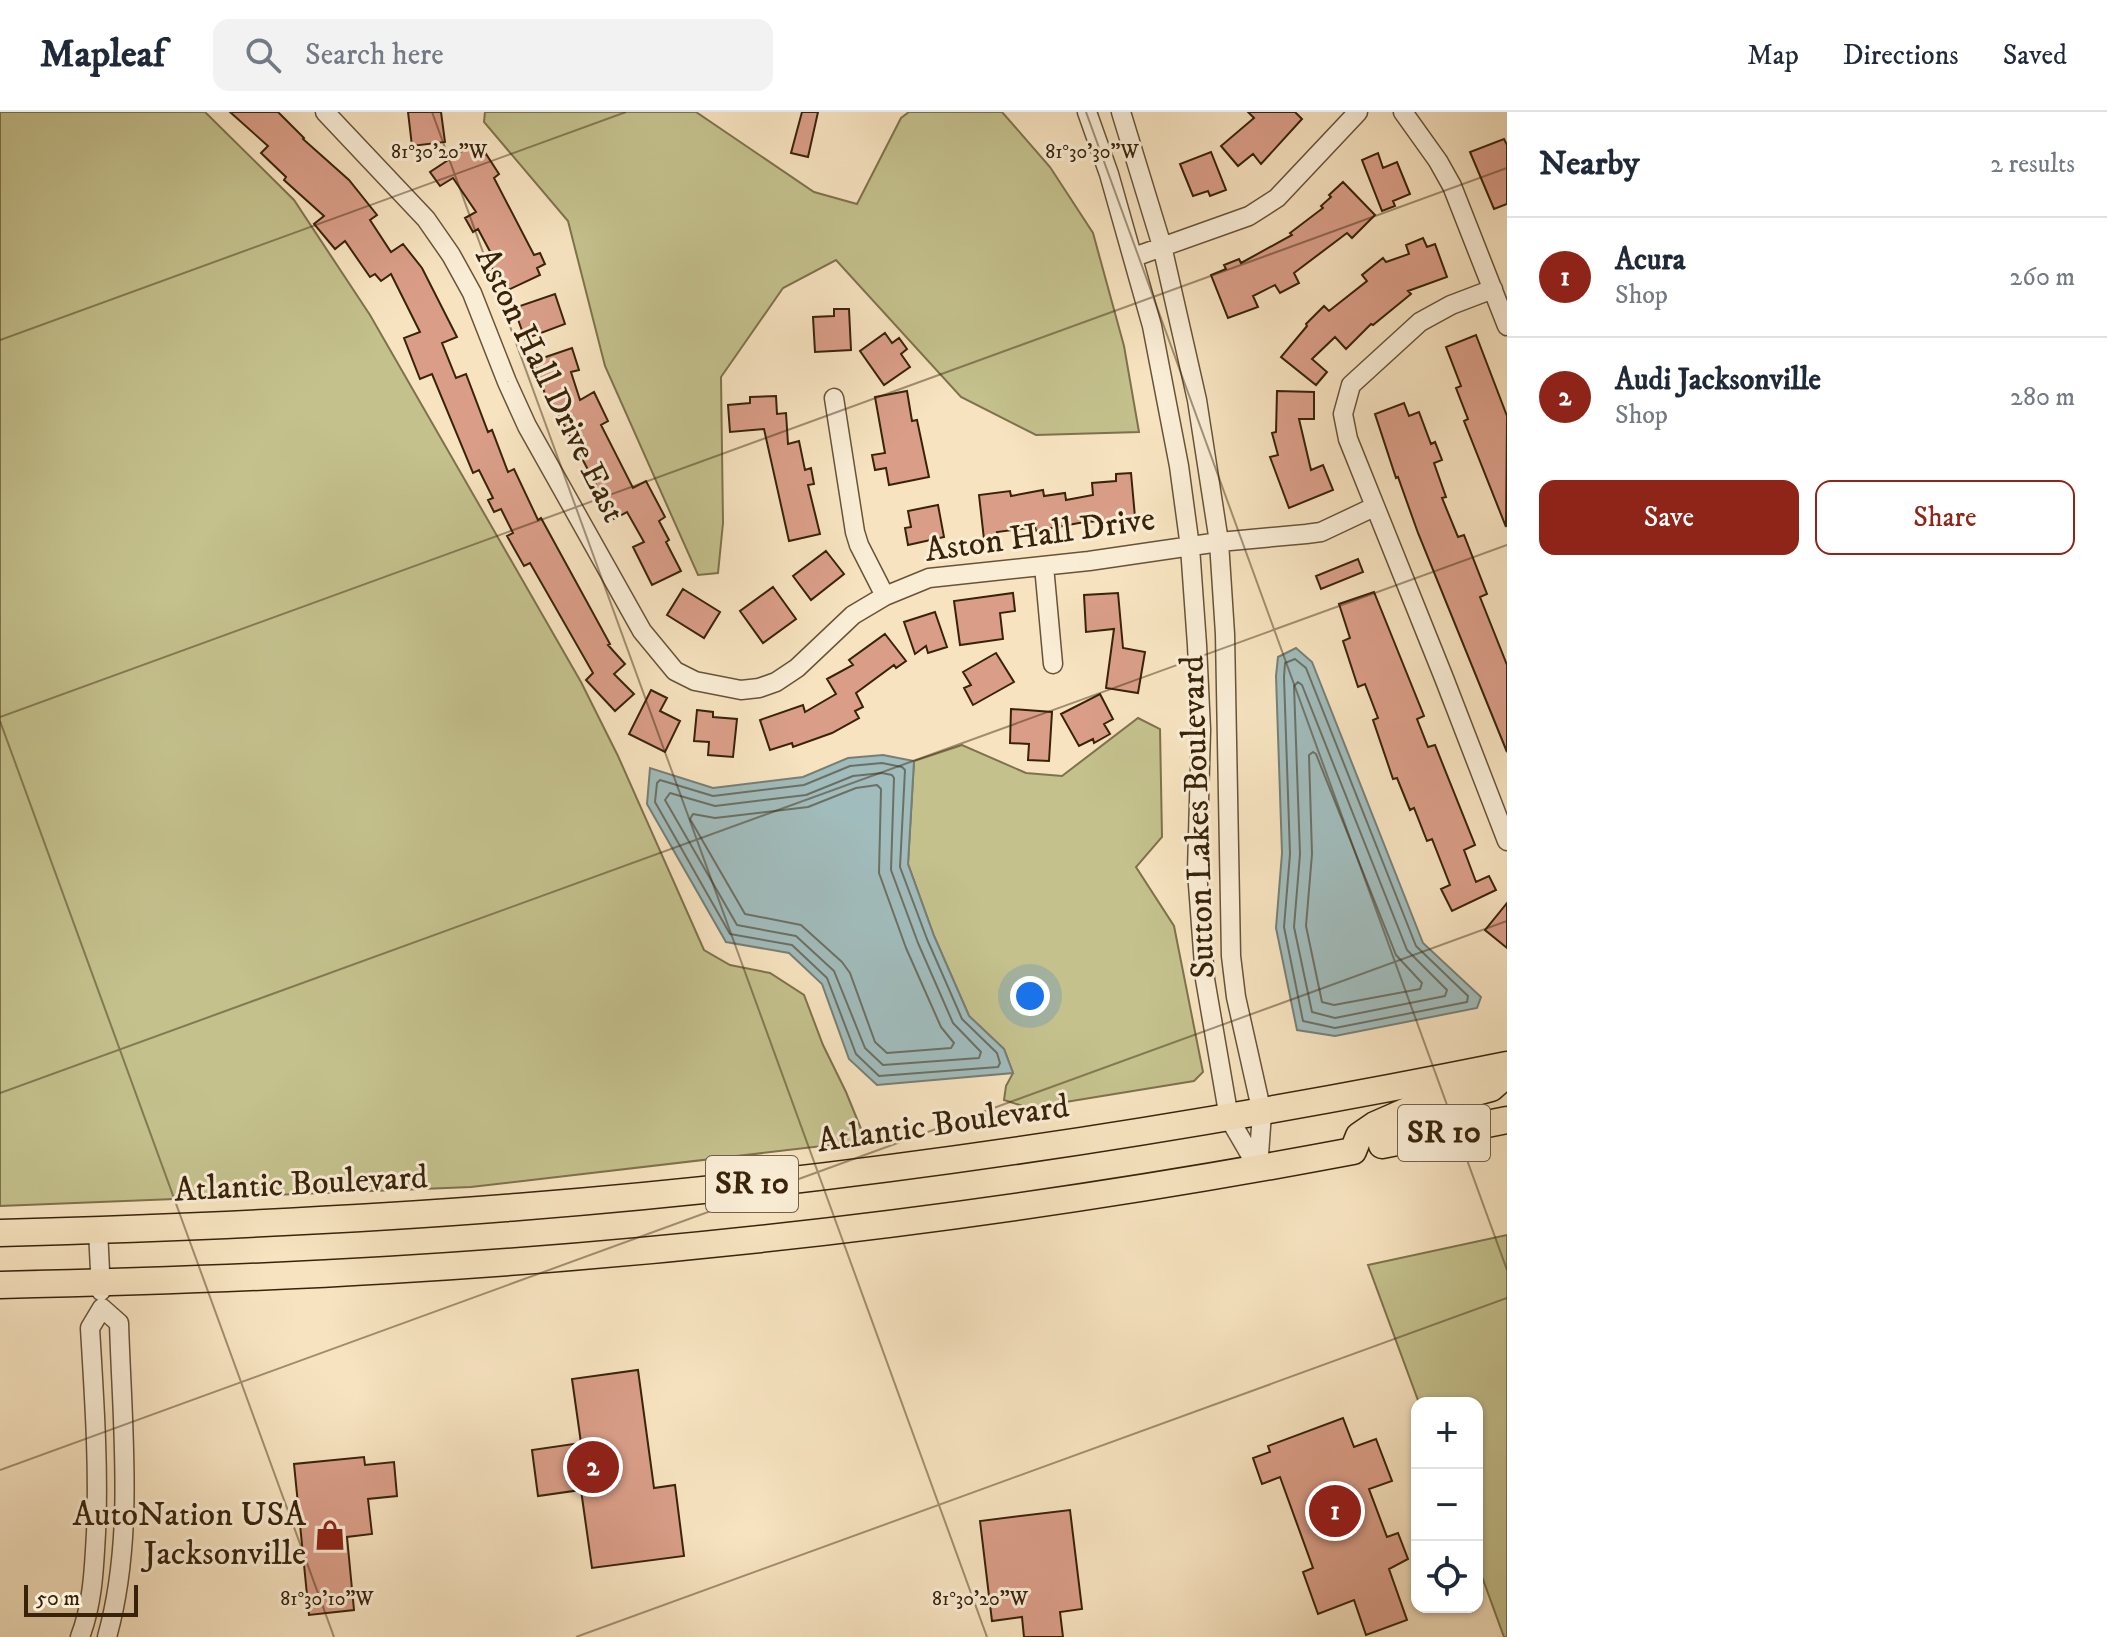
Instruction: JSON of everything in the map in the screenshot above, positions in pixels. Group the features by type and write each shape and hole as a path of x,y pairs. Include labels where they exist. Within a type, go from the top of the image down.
{"highway":[{"name":"Atlantic Boulevard","path":"0,1233 382,1217 647,1195 946,1161 1262,1113 1507,1065"},
{"name":"SR 10","path":"0,1285 101,1295 651,1249 953,1214 1353,1151 1359,1136 1375,1125 1407,1111 1491,1088 1507,1074"},
{"name":"SR 10","path":"1382,1145 1505,1120"}],"street":[{"name":"Sutton Lakes Boulevard","path":"1087,112 1134,257 1179,466 1190,547 1201,730 1197,871 1205,979 1229,1118 1258,1168"},
{"name":"Sutton Lakes Boulevard","path":"1121,112 1162,246 1197,400 1219,542 1225,634 1231,956 1236,997 1262,1113 1258,1168"},
{"path":"1134,257 1217,230 1259,210 1277,198 1358,112"},
{"path":"1403,112 1452,186 1507,326"},
{"name":"Aston Hall Drive East","path":"330,114 426,219 451,255 472,293 527,426 642,631 675,671 710,685"},
{"path":"1493,289 1451,305 1420,322 1351,385 1343,414 1348,439 1374,507 1507,841"},
{"path":"834,398 855,532 885,596"},
{"name":"Aston Hall Drive","path":"710,685 741,690 776,682 797,668 853,615 885,596 929,578 1321,532 1374,507"},
{"path":"1044,566 1053,664"},
{"path":"1198,813 1228,811"},
{"path":"80,1637 94,1582 98,1481 90,1328 101,1295 98,1230"},
{"path":"101,1295 119,1323 122,1529 120,1577 107,1637"},
{"path":"96,1527 122,1529"}],"shaded area":[{"path":"0,112 205,112 294,200 370,315 581,682 618,756 704,950 730,965 770,973 804,995 866,1141 471,1187 0,1206"},
{"path":"485,112 696,112 814,192 857,204 901,118 909,112 1002,112 1050,167 1093,233 1124,346 1139,432 1036,435 961,397 836,260 783,288 721,377 723,523 718,573 698,575 605,366 568,221 484,122"},
{"path":"1138,718 1160,729 1162,837 1136,867 1174,926 1203,1072 1194,1081 1029,1108 1004,1100 1006,1086 1013,1073 1004,1049 969,1016 934,936 908,864 914,761 962,745 1026,773 1062,776"},
{"path":"1507,1235 1507,1637 1504,1637 1483,1579 1483,1397 1417,1397 1368,1265"}],"water":[{"path":"1296,648 1312,662 1423,943 1481,997 1477,1008 1335,1036 1297,1030 1276,928 1282,853 1276,676 1278,657"},
{"path":"883,755 914,761 908,864 934,936 969,1016 1004,1049 1013,1073 877,1085 849,1059 822,984 789,953 726,942 647,804 650,768 713,788 803,777 848,758"}],"building":[{"path":"230,112 278,112 349,180 377,215 370,220 391,252 403,244 422,268 457,337 442,343 456,378 466,374 488,432 492,430 508,472 514,469 538,520 541,518 608,645 625,664 614,674 634,694 615,711 586,680 593,673 530,563 524,566 507,536 513,533 501,509 494,512 488,500 493,498 479,470 473,473 432,374 420,379 404,338 420,332 391,274 381,281 375,274 370,277 345,241 335,249 314,224 324,216 284,180 286,177 261,153 268,146"},
{"path":"408,112 441,112 445,142 412,146"},
{"path":"802,112 818,112 808,157 791,153"},
{"path":"1248,112 1295,112 1302,119 1261,164 1253,154 1238,166 1221,146 1254,118"},
{"path":"1504,139 1507,145 1507,204 1494,209 1470,152"},
{"path":"471,145 480,158 486,154 499,174 494,178 534,255 540,253 545,264 537,268 540,275 508,290 501,274 496,277 489,261 494,259 478,229 473,232 465,218 476,212 453,178 440,186 430,172"},
{"path":"1211,152 1226,190 1210,196 1208,191 1193,196 1180,164"},
{"path":"1378,153 1383,168 1397,162 1410,194 1393,201 1395,206 1382,211 1362,160"},
{"path":"1343,182 1375,215 1352,238 1347,233 1294,273 1299,283 1280,293 1275,285 1253,296 1258,307 1228,318 1211,275 1226,269 1224,265 1239,259 1241,263 1292,235 1290,233 1323,208 1321,206 1331,197 1329,195"},
{"path":"1423,238 1427,247 1435,244 1447,277 1408,291 1411,294 1371,324 1346,349 1335,337 1312,359 1327,372 1316,385 1281,357 1324,306 1329,311 1367,281 1362,275 1383,258 1386,262 1409,254 1406,245"},
{"path":"555,294 565,324 525,339 514,308"},
{"path":"834,309 849,309 851,350 815,352 813,317 834,316"},
{"path":"885,333 892,343 899,338 907,349 901,354 910,367 884,385 860,351"},
{"path":"1476,335 1507,416 1506,527 1464,421 1468,419 1456,388 1461,386 1446,347"},
{"path":"572,348 579,370 571,372 580,400 594,392 608,421 601,425 633,488 646,481 665,517 659,521 681,571 652,585 633,547 644,542 627,512 614,519 549,396 546,397 534,361"},
{"path":"907,391 912,421 917,420 929,477 889,485 886,468 875,470 872,455 885,453 875,397"},
{"path":"1277,391 1314,392 1314,419 1299,419 1311,470 1323,465 1333,490 1289,508 1270,457 1278,455 1272,433 1276,432"},
{"path":"776,396 777,414 786,413 788,444 799,441 805,470 811,468 814,484 808,485 820,534 789,541 764,429 730,432 728,405 750,403 750,397"},
{"path":"1404,403 1409,416 1419,412 1431,444 1435,442 1442,460 1434,463 1446,497 1442,498 1458,537 1464,535 1487,594 1480,597 1507,665 1507,752 1396,478 1375,414"},
{"path":"1131,473 1135,517 1036,531 1035,527 997,532 998,537 984,539 979,495 1010,491 1011,496 1043,490 1044,496 1065,493 1066,500 1093,495 1092,483 1116,481 1116,474"},
{"path":"938,505 944,537 908,545 905,528 911,527 908,511"},
{"path":"826,551 844,574 811,600 793,576"},
{"path":"1358,559 1363,572 1321,589 1316,576"},
{"path":"773,587 796,619 763,643 740,611"},
{"path":"683,589 720,612 704,638 667,615"},
{"path":"1374,592 1424,716 1417,719 1428,747 1435,745 1475,845 1464,850 1476,882 1489,876 1496,890 1452,911 1441,889 1450,885 1432,839 1427,841 1414,808 1410,810 1397,778 1393,779 1373,720 1378,718 1365,684 1358,687 1343,641 1350,638 1339,604"},
{"path":"1013,593 1015,611 1000,613 1003,639 960,645 954,601"},
{"path":"1118,593 1123,648 1145,652 1138,693 1106,688 1114,629 1086,632 1084,595"},
{"path":"935,612 947,647 928,653 926,646 915,654 904,622"},
{"path":"885,634 906,661 896,668 894,665 856,693 863,707 855,711 859,718 832,733 793,747 792,743 770,750 760,720 803,705 805,712 836,694 827,679 853,665 849,660"},
{"path":"996,653 1014,682 973,705 964,688 971,685 963,672"},
{"path":"651,690 667,698 660,711 680,721 665,752 629,734"},
{"path":"1100,694 1113,719 1104,724 1110,734 1094,743 1093,739 1079,746 1061,714"},
{"path":"1011,709 1052,712 1049,761 1028,760 1029,744 1010,743"},
{"path":"697,710 713,712 713,717 737,719 733,757 708,755 709,742 694,741"},
{"path":"1507,903 1507,948 1485,930"},
{"path":"638,1370 654,1488 675,1485 684,1556 592,1568 581,1490 538,1496 532,1450 581,1443 572,1379"},
{"path":"1343,1418 1354,1447 1376,1439 1392,1481 1369,1489 1387,1537 1398,1533 1408,1559 1389,1569 1407,1620 1366,1635 1354,1600 1318,1614 1303,1572 1313,1568 1280,1477 1262,1484 1253,1458 1270,1452 1268,1446"},
{"name":"AutoNation USA Jacksonville","path":"364,1457 365,1465 394,1462 397,1496 368,1499 372,1534 347,1537 354,1610 309,1615 294,1464"},
{"path":"1070,1510 1082,1609 1060,1612 1063,1637 1024,1637 1022,1617 992,1621 980,1521"}],"place":[{"name":"Audi Jacksonville","path":"593,1467"},
{"name":"Acura","path":"1335,1511"},
{"name":"AutoNation USA Jacksonville","path":"330,1535"}]}
